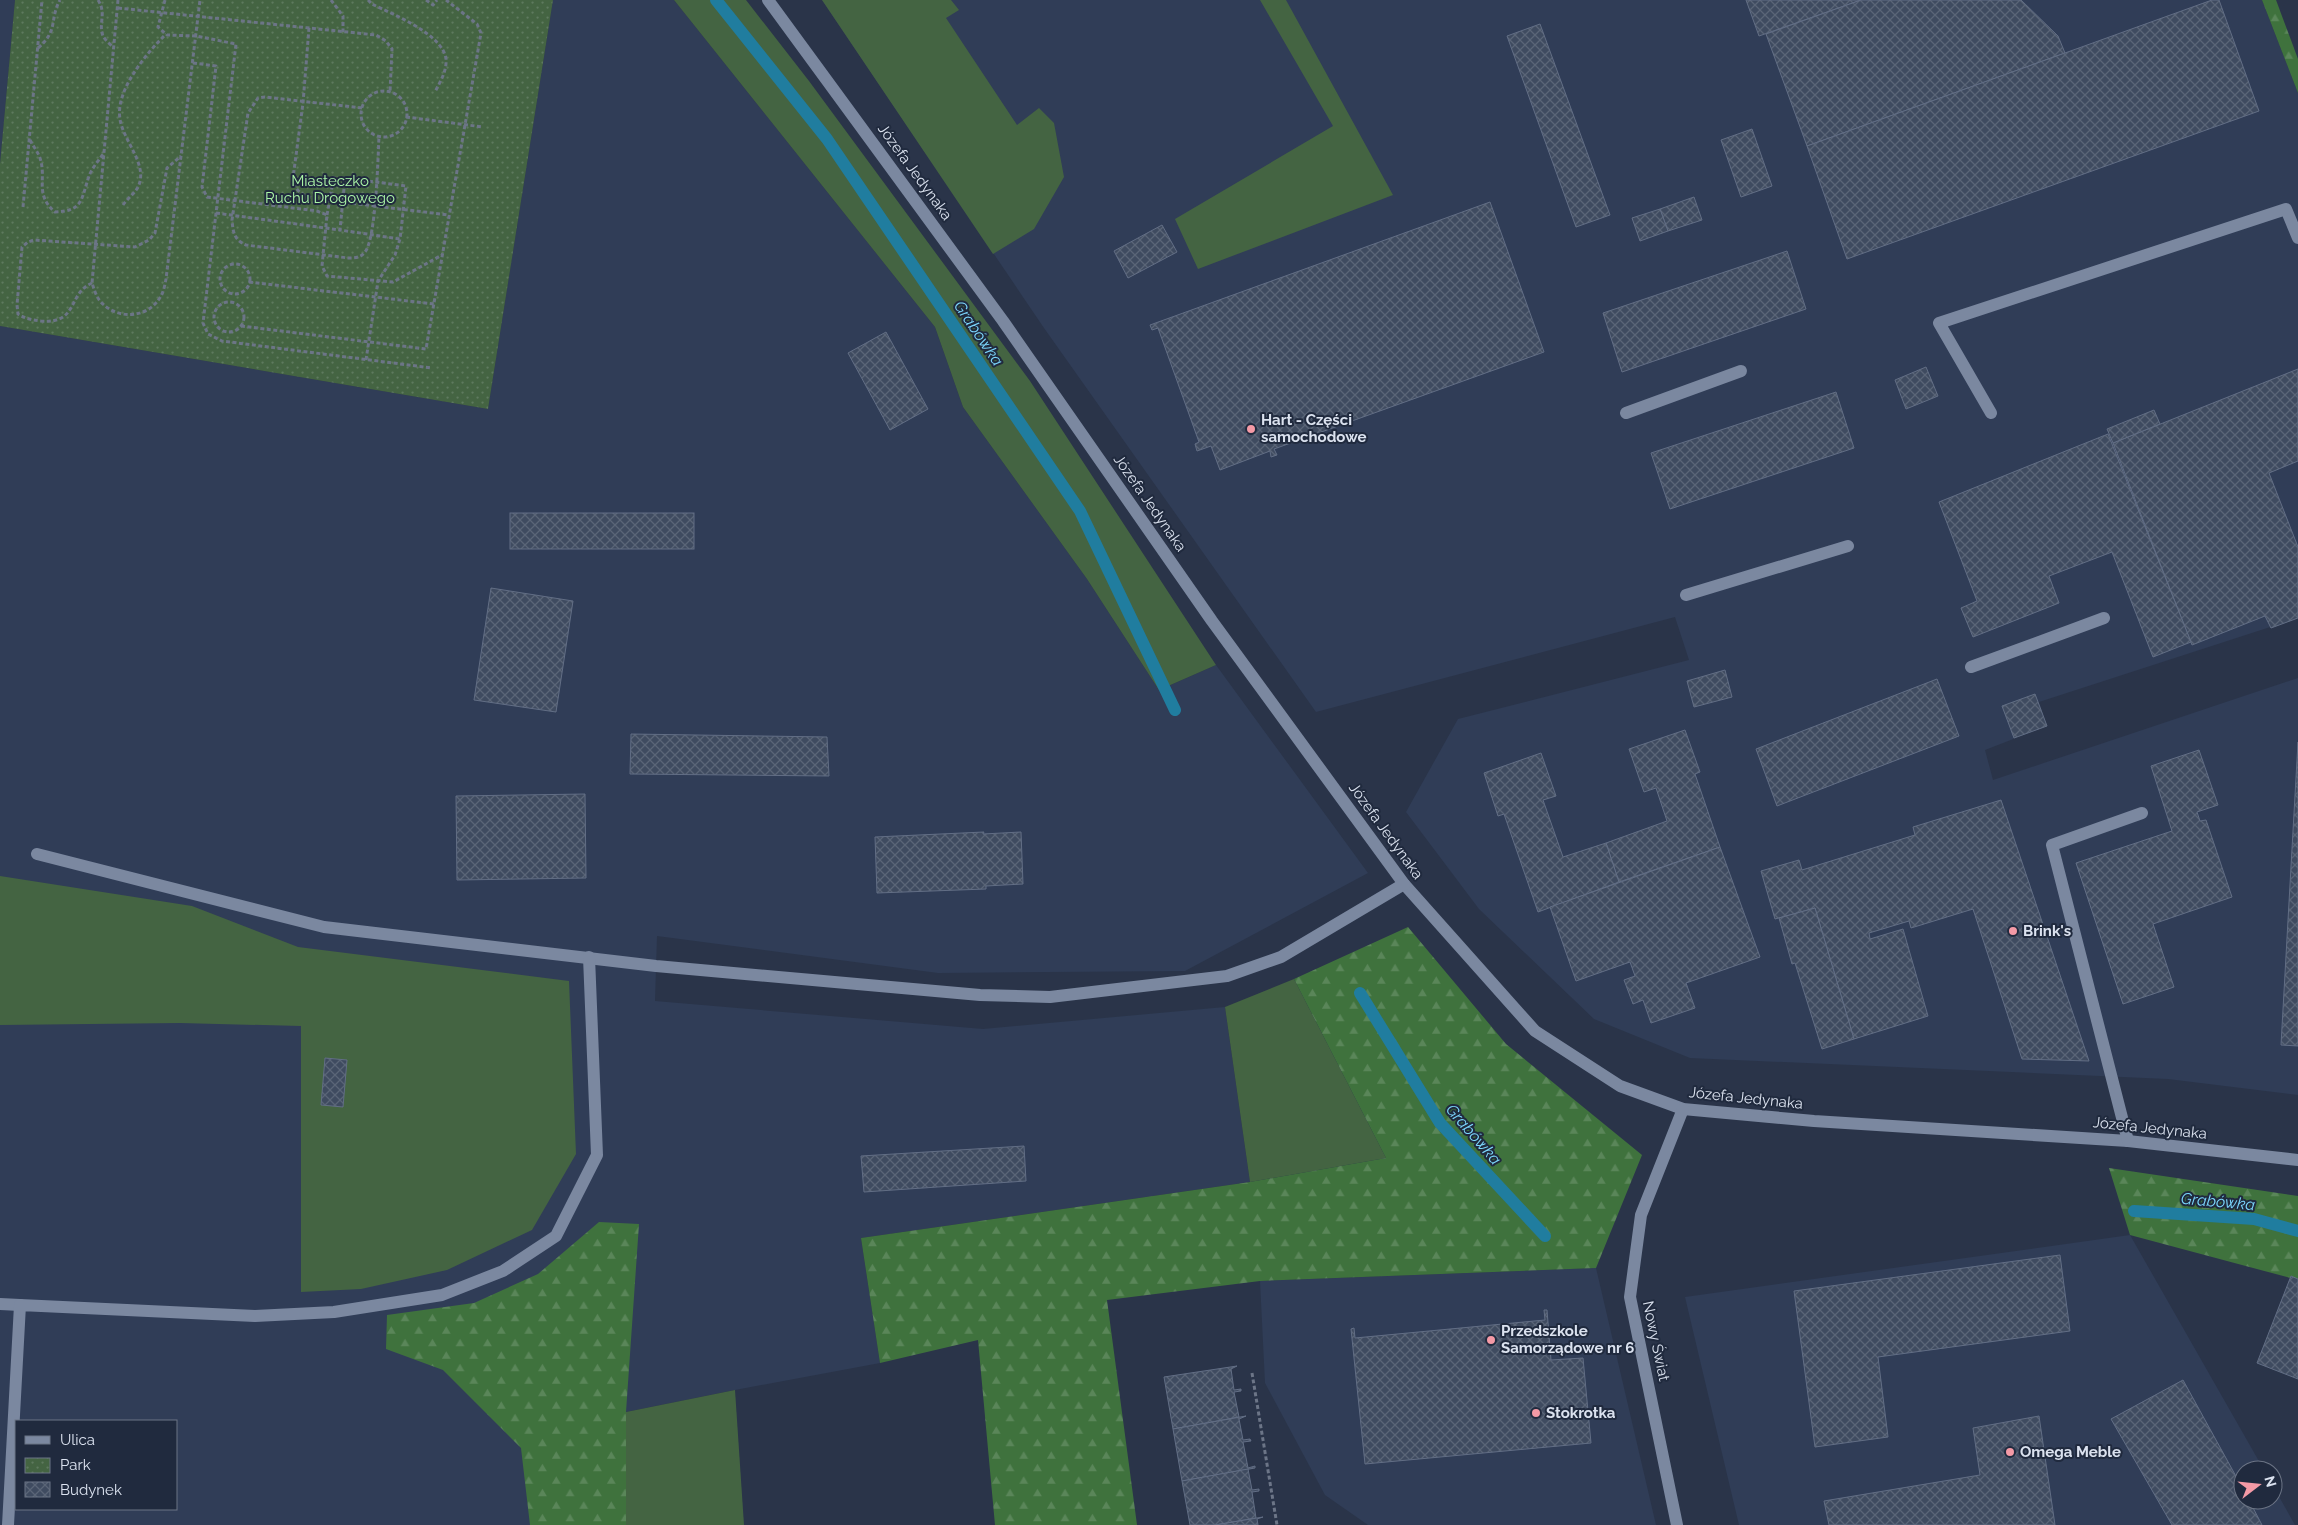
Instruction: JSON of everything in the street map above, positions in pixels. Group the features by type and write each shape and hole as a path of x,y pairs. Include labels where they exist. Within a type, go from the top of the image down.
{"street":[{"name":"Józefa Jedynaka","path":"768,0 1003,321 1212,621 1404,884 1535,1031 1620,1086 1683,1109 1814,1121 2128,1141 2298,1160"},
{"path":"1991,413 1939,323 2286,209 2298,238"},
{"path":"1626,413 1741,371"},
{"path":"1686,595 1848,546"},
{"path":"1971,667 2104,618"},
{"path":"2128,1141 2052,844 2142,813"},
{"path":"37,854 324,928 656,966 980,995 1050,997 1227,976 1280,957 1404,884"},
{"path":"0,1304 255,1316 334,1312 442,1295 503,1271 556,1236 597,1155 589,957"},
{"name":"Nowy Świat","path":"1677,1525 1630,1297 1641,1215 1683,1109"},
{"path":"8,1525 20,1305"}],"path":[{"path":"23,207 42,0"},
{"path":"38,48 48,39 54,24 55,8 60,0"},
{"path":"98,0 103,12 101,26 103,37 114,48"},
{"path":"118,0 92,283 98,300 120,316 136,315 152,307 162,295 166,279 182,156 200,0"},
{"path":"164,0 158,28 166,34 196,36 236,44 219,199 203,315 203,322 208,334 222,342 432,368"},
{"path":"331,0 343,16 343,32"},
{"path":"368,0 427,34 442,47 446,59 444,72 435,92"},
{"path":"426,0 433,4 437,0"},
{"path":"241,326 426,350 481,33 477,24 446,0"},
{"path":"118,8 376,35 386,41 392,49 390,92"},
{"path":"309,28 294,186 298,192 306,197 330,201 450,215"},
{"path":"123,205 138,187 141,172 138,161 126,140 119,118 123,96 134,73 151,49 166,34"},
{"path":"193,63 216,66 202,187 207,197 317,210 327,215"},
{"path":"390,92 400,98 404,104 406,117 400,130 387,137 379,136 366,129 362,122 362,108 364,101 376,93 390,92"},
{"path":"362,108 303,103 265,97 258,98 251,105 248,113 232,215 233,233 238,242 246,245 323,254 358,257 364,254 368,248 375,206 378,181 379,136"},
{"path":"406,117 483,127"},
{"path":"30,140 40,159 41,183 46,204 55,212 70,211 82,202 90,175 105,152"},
{"path":"92,283 83,287 75,303 64,317 54,322 28,320 18,314 16,305 22,247 34,240 135,247 149,240 155,233 166,168 182,156"},
{"path":"334,176 327,215 322,266 327,276 393,282 442,255"},
{"path":"340,230 346,178 406,186 400,239 394,255 378,280 366,360"},
{"path":"216,213 400,239"},
{"path":"236,264 245,268 249,282 240,293 231,294 220,284 220,274 226,266 236,264"},
{"path":"249,282 434,304"},
{"path":"230,302 231,294"},
{"path":"230,302 240,306 244,316 241,326 234,332 229,332 216,326 214,311 221,304 230,302"},
{"path":"1252,1373 1277,1525"}],"shaded area":[{"path":"0,0 15,0 0,164"},
{"path":"553,0 674,0 935,327 963,407 1087,579 1159,690 1216,665 1368,873 1185,971 938,973 657,936 655,1001 983,1029 1225,1007 1250,1182 861,1238 880,1363 626,1412 626,1525 0,1525 0,326 488,409"},
{"path":"822,0 2262,0 2298,93 2298,618 2039,702 2047,726 1985,750 1993,780 2298,678 2298,1095 2168,1079 1690,1058 1594,1019 1479,909 1406,812 1458,719 1689,660 1675,617 1316,712 1044,328"},
{"path":"2130,1235 2258,1460 2233,1460 2233,1510 2283,1510 2283,1504 2295,1525 1739,1525 1685,1297"},
{"path":"1596,1268 1656,1525 1368,1525 1325,1495 1265,1383 1260,1281"}],"green space":[{"name":"Miasteczko Ruchu Drogowego","path":"15,0 553,0 488,409 0,326 0,164"},
{"path":"674,0 746,0 809,81 1030,381 1216,665 1159,690 1087,579 963,407 935,327"},
{"path":"822,0 951,0 959,10 946,18 1017,125 1039,108 1054,123 1064,177 1034,229 993,254"},
{"path":"1260,0 1286,0 1393,195 1198,269 1175,219 1333,126"},
{"path":"2262,0 2276,0 2298,59 2298,93"},
{"path":"0,876 192,906 298,947 569,981 576,1154 532,1230 447,1270 361,1289 301,1292 301,1026 180,1023 0,1025"},
{"path":"1408,927 1506,1044 1642,1155 1596,1268 1260,1281 1107,1300 1137,1525 995,1525 978,1340 880,1363 861,1238 1250,1182 1386,1158 1294,979"},
{"path":"1294,979 1386,1158 1250,1182 1225,1007"},
{"path":"2109,1168 2298,1196 2298,1280 2130,1235"},
{"path":"599,1222 639,1224 626,1412 626,1525 530,1525 521,1448 443,1370 386,1349 387,1315 474,1303 538,1274"},
{"path":"735,1390 744,1525 626,1525 626,1412"}],"building":[{"path":"1746,0 1861,0 1759,36"},
{"path":"1861,0 2021,0 2058,36 2065,53 1807,146 1766,34"},
{"path":"2212,0 2219,0 2259,111 1847,259 1807,146"},
{"path":"1540,24 1610,215 1576,227 1507,36"},
{"path":"1752,129 1772,186 1741,197 1721,140"},
{"path":"1694,197 1702,220 1668,231 1660,209"},
{"path":"1490,202 1544,352 1274,449 1277,455 1271,457 1270,451 1220,470 1211,446 1197,451 1195,444 1199,442 1158,328 1152,330 1150,325"},
{"path":"1660,209 1668,231 1640,241 1632,218"},
{"path":"1162,225 1177,252 1128,278 1114,251"},
{"path":"1787,251 1806,309 1622,372 1603,313"},
{"path":"886,332 928,409 890,430 848,353"},
{"path":"1926,367 1938,396 1906,409 1895,380"},
{"path":"2298,369 2298,461 2269,473 2298,547 2298,618 2271,628 2265,616 2192,645 2113,443"},
{"path":"1836,392 1854,448 1670,509 1651,453"},
{"path":"2154,410 2160,424 2113,443 2107,429"},
{"path":"2108,434 2191,642 2153,657 2112,552 2049,576 2059,603 1973,637 1961,608 1977,601 1939,502"},
{"path":"510,513 694,513 694,549 510,549"},
{"path":"491,588 573,601 556,712 474,700"},
{"path":"1725,670 1732,697 1694,707 1687,681"},
{"path":"1937,679 1959,736 1777,806 1756,749"},
{"path":"2035,694 2047,726 2014,738 2002,706"},
{"path":"1685,730 1700,772 1695,774 1720,847 1619,882 1606,843 1667,821 1656,788 1644,792 1629,749"},
{"path":"631,734 827,737 829,776 630,774"},
{"path":"2298,742 2298,1046 2281,1045"},
{"path":"2199,750 2218,805 2197,812 2200,821 2206,820 2232,897 2153,924 2174,987 2123,1004 2076,863 2172,831 2151,766"},
{"path":"1541,753 1556,796 1543,800 1563,857 1606,843 1619,882 1538,912 1504,814 1498,816 1484,773"},
{"path":"585,794 586,878 457,880 456,796"},
{"name":"Brink's","path":"2001,800 2089,1061 2022,1059 1973,909 1911,928 1909,921 1869,933 1870,939 1903,929 1928,1016 1854,1039 1815,908 1775,919 1761,871 1799,860 1802,870 1915,835 1913,827"},
{"path":"984,832 983,834 1021,832 1023,884 986,886 986,889 877,893 875,837"},
{"path":"1720,847 1760,957 1686,983 1695,1008 1651,1023 1643,1000 1633,1004 1624,980 1635,976 1630,962 1576,981 1550,907"},
{"path":"1815,908 1854,1039 1822,1049 1795,963 1792,964 1779,918"},
{"path":"325,1058 347,1060 343,1107 321,1105"},
{"path":"1024,1146 1026,1181 864,1192 861,1156"},
{"path":"2060,1255 2070,1331 1878,1357 1888,1437 1815,1447 1794,1291"},
{"path":"2291,1276 2298,1279 2298,1379 2257,1363"},
{"path":"1544,1310 1547,1310 1551,1360 1583,1358 1591,1443 1365,1464 1351,1329 1354,1328 1355,1338 1545,1320"},
{"path":"1237,1366 1231,1369 1234,1390 1241,1389 1241,1391 1234,1392 1239,1417 1173,1429 1164,1377"},
{"path":"2183,1380 2233,1471 2233,1510 2254,1510 2262,1525 2172,1525 2111,1419"},
{"path":"1246,1416 1239,1419 1243,1440 1250,1439 1251,1441 1243,1442 1248,1468 1255,1466 1255,1468 1182,1481 1173,1429"},
{"name":"Omega Meble","path":"2039,1416 2055,1525 1829,1525 1824,1501 1980,1475 1973,1428"},
{"path":"1248,1469 1252,1490 1259,1489 1259,1491 1252,1492 1256,1518 1215,1525 1190,1525 1182,1481"},
{"path":"1263,1517 1257,1519 1258,1525 1215,1525"}],"waterway":[{"name":"Grabówka","path":"716,0 827,139 1080,511 1175,710"},
{"name":"Grabówka","path":"1360,993 1440,1123 1545,1236"},
{"name":"Grabówka","path":"2134,1211 2254,1219 2298,1231"}],"place":[{"name":"Hart - Części samochodowe","path":"1251,429"},
{"name":"Brink's","path":"2013,931"},
{"name":"Przedszkole Samorządowe nr 6","path":"1491,1340"},
{"name":"Stokrotka","path":"1536,1413"},
{"name":"Omega Meble","path":"2010,1452"}]}
